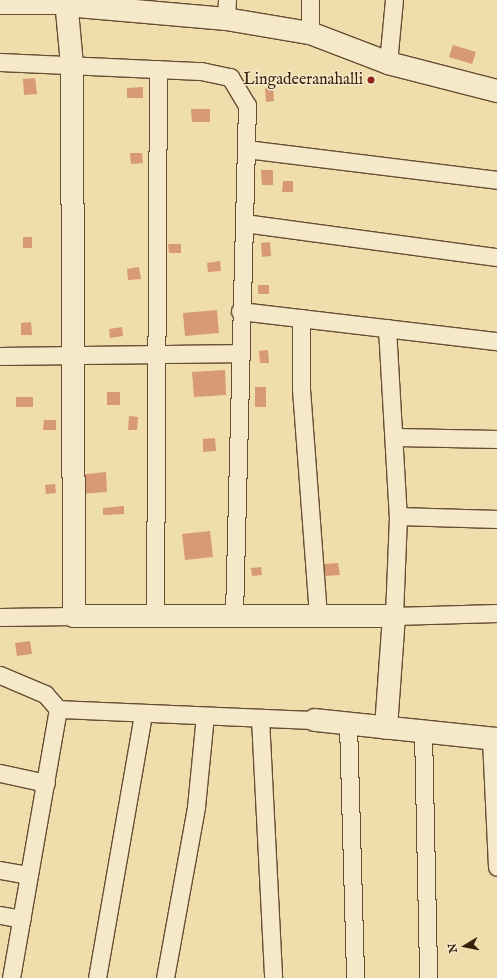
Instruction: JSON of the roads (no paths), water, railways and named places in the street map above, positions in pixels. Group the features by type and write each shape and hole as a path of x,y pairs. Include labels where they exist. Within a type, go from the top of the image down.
{"street":[{"path":"310,0 310,33"},
{"path":"388,63 394,0"},
{"path":"0,5 66,3 147,5 227,10 310,33 388,63 497,91"},
{"path":"66,3 72,65 71,355 74,616"},
{"path":"0,62 158,69 230,76 246,105 234,616"},
{"path":"155,616 159,354 158,69"},
{"path":"246,149 497,180"},
{"path":"244,223 497,257"},
{"path":"240,311 497,341"},
{"path":"300,318 301,389 318,613"},
{"path":"386,728 394,616 398,516 396,437 387,328"},
{"path":"0,356 240,353"},
{"path":"396,437 497,439"},
{"path":"398,516 497,519"},
{"path":"0,617 234,616 318,613 394,616 497,613"},
{"path":"0,675 45,694 58,709 143,714 315,720 494,739 497,867"},
{"path":"11,978 58,709"},
{"path":"97,978 143,714"},
{"path":"165,978 196,807 205,716"},
{"path":"260,718 273,978"},
{"path":"348,723 355,978"},
{"path":"423,731 428,978"},
{"path":"0,773 46,783"},
{"path":"0,870 29,875"},
{"path":"0,916 22,919"}],"place":[{"name":"Lingadeeranahalli","path":"371,80"}]}
